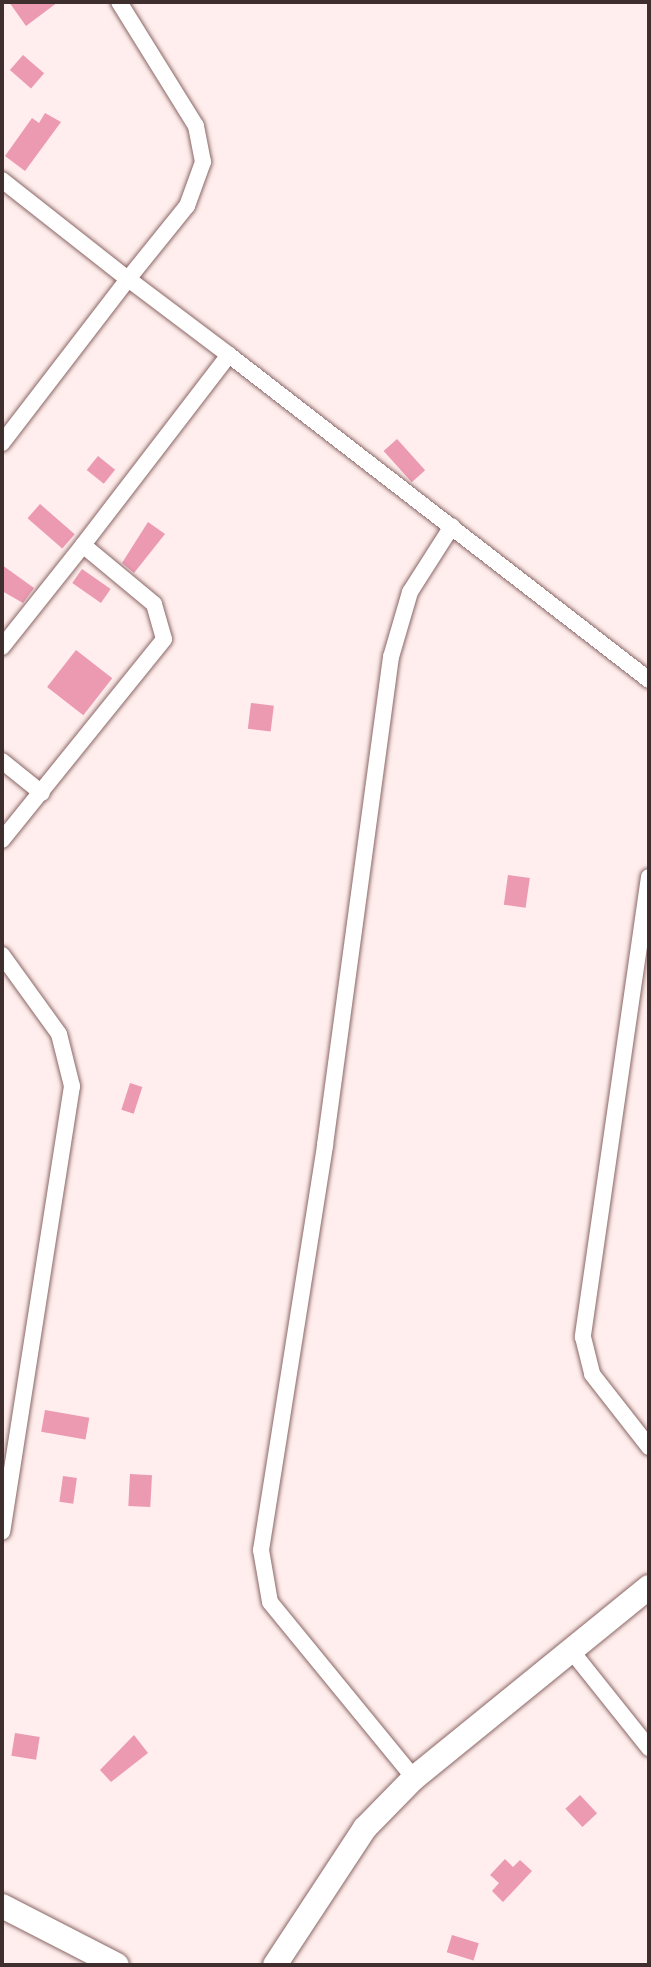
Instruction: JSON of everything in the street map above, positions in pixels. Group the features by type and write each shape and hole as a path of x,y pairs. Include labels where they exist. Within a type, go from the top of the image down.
{"street":[{"path":"2,443 187,206 203,162 196,126 119,2"},
{"path":"2,180 649,680"},
{"path":"2,647 229,355"},
{"path":"414,1778 270,1602 261,1550 325,1145 391,657 410,592 452,526"},
{"path":"2,840 164,639 154,604 83,545"},
{"path":"2,761 42,793"},
{"path":"649,877 583,1337 592,1374 649,1447"},
{"path":"2,955 59,1034 72,1086 8,1447 2,1532"},
{"path":"275,1965 332,1871 414,1778 649,1587"},
{"path":"570,1649 649,1748"},
{"path":"2,1906 117,1965"}],"building":[{"path":"9,2 58,2 26,26"},
{"path":"23,55 44,73 31,88 10,70"},
{"path":"45,113 61,122 25,171 5,156 32,118 39,123"},
{"path":"397,439 425,470 412,482 384,451"},
{"path":"98,456 115,470 104,484 87,470"},
{"path":"40,504 75,534 62,549 28,518"},
{"path":"148,522 165,534 134,573 122,563"},
{"path":"2,565 34,588 23,603 2,591"},
{"path":"82,569 111,589 101,603 72,583"},
{"path":"76,650 112,678 83,715 47,687"},
{"path":"251,703 274,706 271,732 248,729"},
{"path":"508,875 530,878 526,908 504,905"},
{"path":"130,1083 142,1087 134,1114 121,1110"},
{"path":"45,1410 89,1418 85,1439 41,1432"},
{"path":"130,1474 152,1475 150,1507 128,1506"},
{"path":"63,1476 77,1478 73,1504 59,1502"},
{"path":"15,1733 40,1737 36,1760 11,1756"},
{"path":"134,1735 148,1753 111,1782 100,1770"},
{"path":"580,1795 597,1813 582,1827 565,1809"},
{"path":"505,1859 513,1867 520,1860 532,1871 503,1902 492,1891 499,1883 490,1875"},
{"path":"452,1935 479,1943 474,1960 447,1952"}]}
